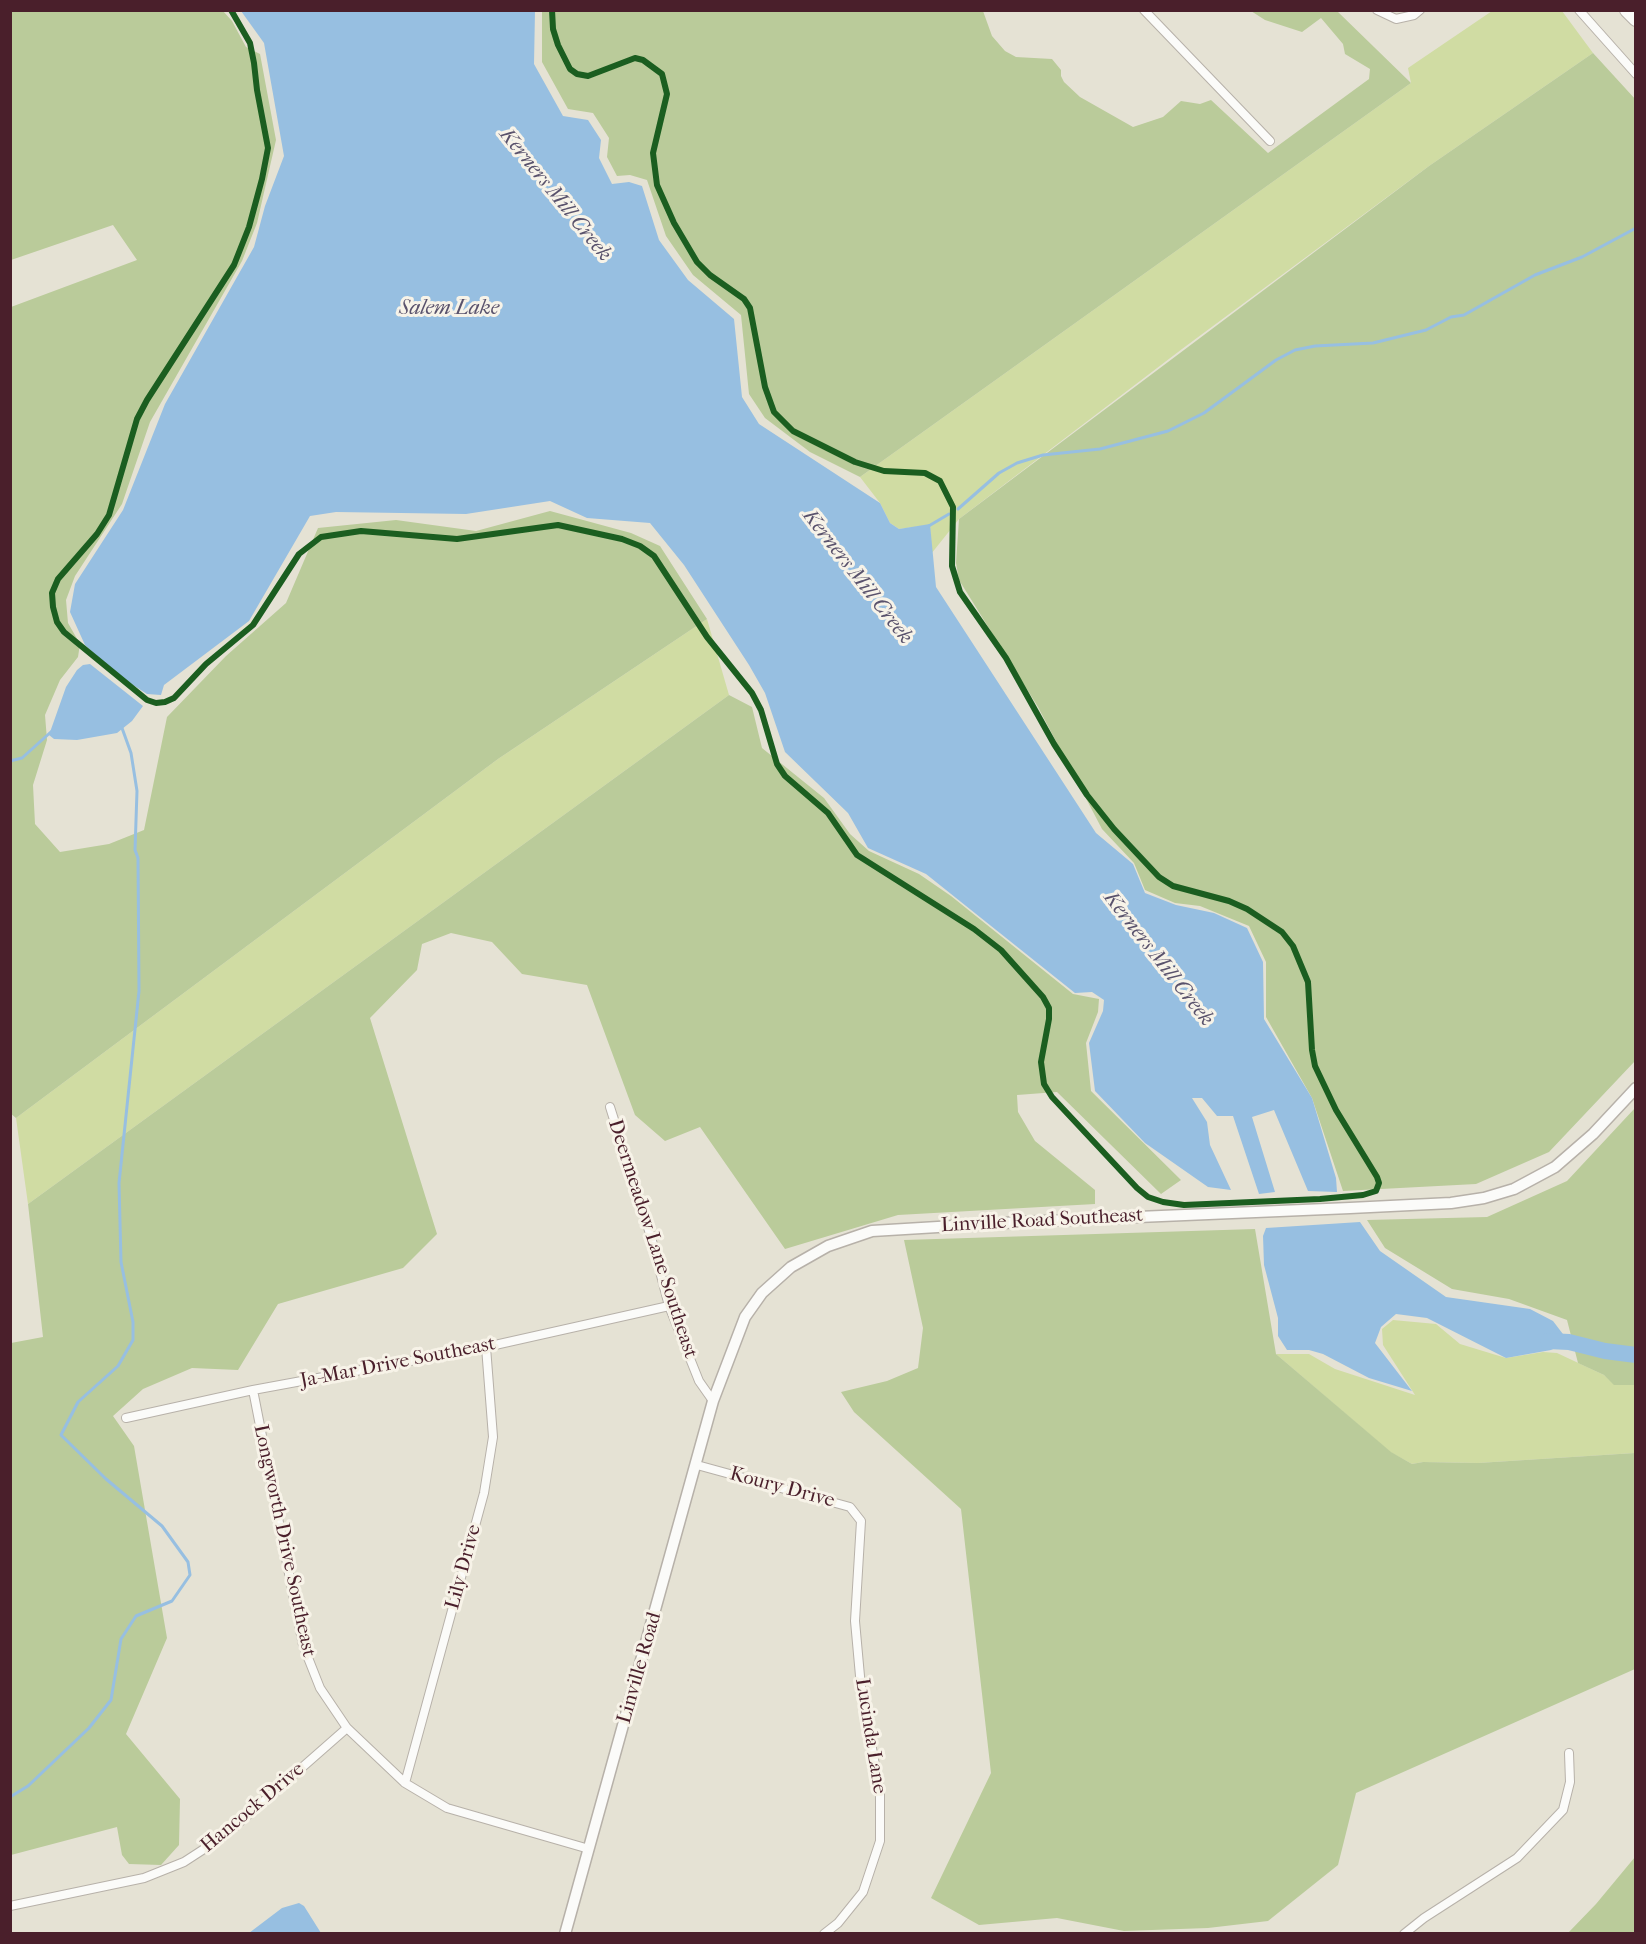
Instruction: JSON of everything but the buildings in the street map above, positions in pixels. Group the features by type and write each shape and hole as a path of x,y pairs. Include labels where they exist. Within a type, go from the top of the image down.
{"highway":[{"path":"1627,10 1635,20"}],"main road":[{"name":"Linville Road Southeast","path":"713,1401 745,1317 762,1293 784,1272 805,1258 855,1235 905,1228 1360,1208 1484,1198 1514,1189 1555,1167 1587,1140 1635,1088"},
{"name":"Linville Road","path":"565,1934 713,1401"}],"street":[{"path":"1144,10 1270,141"},
{"path":"1377,10 1396,20 1414,15 1420,10"},
{"path":"1579,10 1635,74"},
{"name":"Deermeadow Lane Southeast","path":"610,1107 669,1305 699,1381 713,1401"},
{"name":"Ja-Mar Drive Southeast","path":"126,1418 253,1390 486,1347 669,1305"},
{"name":"Lily Drive","path":"405,1783 484,1492 493,1437 486,1347"},
{"name":"Longworth Drive Southeast","path":"253,1390 303,1645 320,1688 347,1728 405,1783 426,1797 455,1811 589,1849"},
{"name":"Koury Drive","path":"697,1465 850,1507 861,1521"},
{"name":"Lucinda Lane","path":"824,1934 838,1923 863,1892 880,1841 880,1793 861,1687 855,1621 861,1521"},
{"name":"Hancock Drive","path":"10,1906 144,1878 184,1862 224,1836 347,1728"},
{"path":"1404,1934 1424,1918 1517,1858 1563,1810 1570,1782 1569,1753"}],"green space":[{"path":"10,11 223,11 232,21 246,47 260,54 276,140 257,223 242,261 150,422 122,504 75,576 66,600 68,623 80,644 78,657 60,680 45,715 47,740 33,785 35,824 60,852 109,844 144,830 167,717 226,656 286,603 318,528 396,520 476,531 550,511 631,533 660,546 707,619 498,759 16,1118 10,1113 11,307 137,260 113,225 11,260"},
{"path":"542,11 983,11 992,36 1005,51 1016,57 1052,59 1061,70 1064,82 1080,97 1133,127 1163,117 1181,101 1200,104 1211,100 1268,153 1369,79 1370,69 1345,54 1343,44 1321,18 1302,32 1265,20 1251,11 1337,11 1411,83 860,477 810,452 765,418 749,394 741,315 693,275 666,236 647,180 630,175 617,176 607,157 609,138 593,113 568,109 542,62"},
{"path":"1492,11 1562,11 1593,53 1429,166 1182,349 959,519 931,554 930,525 899,529 890,523 880,503 860,477 1411,83 1408,68"},
{"path":"1593,53 1636,100 1635,1061 1549,1152 1476,1184 1343,1191 1312,1098 1266,1017 1266,962 1249,926 1200,906 1175,903 1145,890 1134,863 1102,829 1038,707 959,580 956,563 959,519 1429,166"},
{"path":"707,619 729,695 28,1204 16,1118 498,759"},
{"path":"729,695 752,707 762,748 824,798 850,834 869,851 919,874 951,896 1073,994 1099,999 1098,1012 1086,1043 1091,1091 1181,1180 1161,1194 1057,1092 1017,1095 1018,1112 1035,1141 1095,1190 1095,1204 898,1215 785,1249 700,1127 665,1141 635,1115 587,985 522,974 492,942 451,933 422,944 417,970 370,1018 437,1234 403,1268 278,1304 238,1370 192,1368 143,1389 113,1416 134,1446 167,1638 126,1734 180,1799 179,1845 161,1865 129,1864 122,1855 117,1827 11,1855 11,1343 43,1337 28,1204"},
{"path":"1635,1108 1635,1385 1614,1385 1604,1375 1578,1363 1567,1320 1509,1299 1452,1289 1385,1248 1367,1220 1487,1217 1567,1181"},
{"path":"1255,1229 1276,1354 1391,1452 1412,1464 1423,1462 1478,1463 1635,1453 1635,1669 1356,1793 1338,1865 1268,1921 1208,1928 1124,1931 1057,1918 979,1925 931,1898 991,1773 961,1509 854,1412 841,1392 887,1381 918,1368 923,1328 904,1240"},
{"path":"1393,1320 1436,1324 1460,1344 1506,1358 1543,1352 1557,1353 1604,1375 1614,1384 1635,1385 1635,1453 1478,1463 1423,1462 1412,1464 1390,1452 1276,1354 1309,1354 1335,1369 1415,1395 1383,1345 1382,1329"},
{"path":"1635,1857 1635,1933 1568,1933 1596,1904"}],"water":[{"name":"Salem Lake","path":"241,11 535,11 534,64 563,116 588,120 601,140 599,158 612,184 629,182 642,186 659,240 688,280 734,319 742,397 759,424 880,503 890,523 899,529 930,524 936,587 1096,833 1133,864 1145,893 1176,905 1214,913 1247,928 1263,962 1264,1019 1312,1098 1336,1178 1337,1192 1308,1191 1274,1110 1252,1117 1275,1192 1259,1194 1233,1116 1217,1116 1202,1098 1192,1098 1207,1122 1210,1145 1231,1190 1208,1187 1145,1143 1095,1091 1089,1043 1103,1011 1104,1000 1092,992 1075,993 926,874 868,848 848,813 785,752 765,693 749,665 684,565 650,523 587,518 550,501 466,514 336,512 310,516 249,621 164,685 161,695 147,694 116,674 85,645 70,612 75,584 123,510 165,404 254,247 265,206 284,156 264,43"},
{"path":"90,664 143,706 132,721 117,733 77,740 54,739 49,735 66,687 77,670 83,665"},
{"path":"1360,1222 1380,1251 1446,1297 1530,1309 1553,1321 1569,1342 1551,1350 1506,1358 1427,1318 1396,1314 1381,1327 1375,1343 1412,1391 1369,1378 1323,1354 1309,1350 1287,1350 1278,1336 1278,1318 1264,1265 1263,1236 1266,1228"},
{"path":"299,1903 304,1906 321,1933 249,1933 282,1908"}],"waterway":[{"path":"958,509 999,473 1017,463 1043,455 1100,449 1168,431 1204,413 1276,360 1295,350 1315,346 1373,343 1426,330 1451,317 1464,315 1535,275 1582,257 1636,228"},
{"path":"927,527 949,514"},
{"path":"10,1797 28,1786 89,1728 111,1700 121,1639 136,1616 172,1601 190,1575 188,1562 162,1526 106,1479 61,1435 78,1402 118,1366 133,1340 133,1322 121,1262 119,1183 139,991 138,858 135,850 137,791 131,753 122,728"},
{"path":"10,761 22,758 52,731"},
{"name":"Kerners Mill Creek","path":"1548,1341 1569,1342 1605,1351 1636,1355"}],"cycle path":[{"path":"231,10 250,43 254,63 268,148 262,179 249,227 234,265 137,419 109,515 97,534 58,579 52,593 53,607 57,622 64,632 147,700 156,703 165,702 174,698 206,664 253,625 299,554 321,537 361,531 457,539 558,525 622,539 640,546 654,556 707,637 752,693 761,710 777,764 785,776 828,813 857,855 974,929 1001,950 1043,997 1049,1008 1041,1062 1044,1084 1052,1097 1137,1188 1148,1197 1184,1205 1320,1199 1363,1195 1376,1191 1379,1183 1377,1177 1336,1110 1315,1066 1308,982 1293,946 1282,932 1247,909 1229,901 1173,886 1159,877 1114,829 1087,795 1054,744 1006,658 960,592 952,566 953,507 940,481 925,473 884,471 855,462 793,431 774,412 765,387 750,308 744,299 710,275 697,262 674,223 657,185 653,153 667,94 662,74 643,60 635,58 588,76 577,74 570,69 558,45 553,29 552,10"}]}
